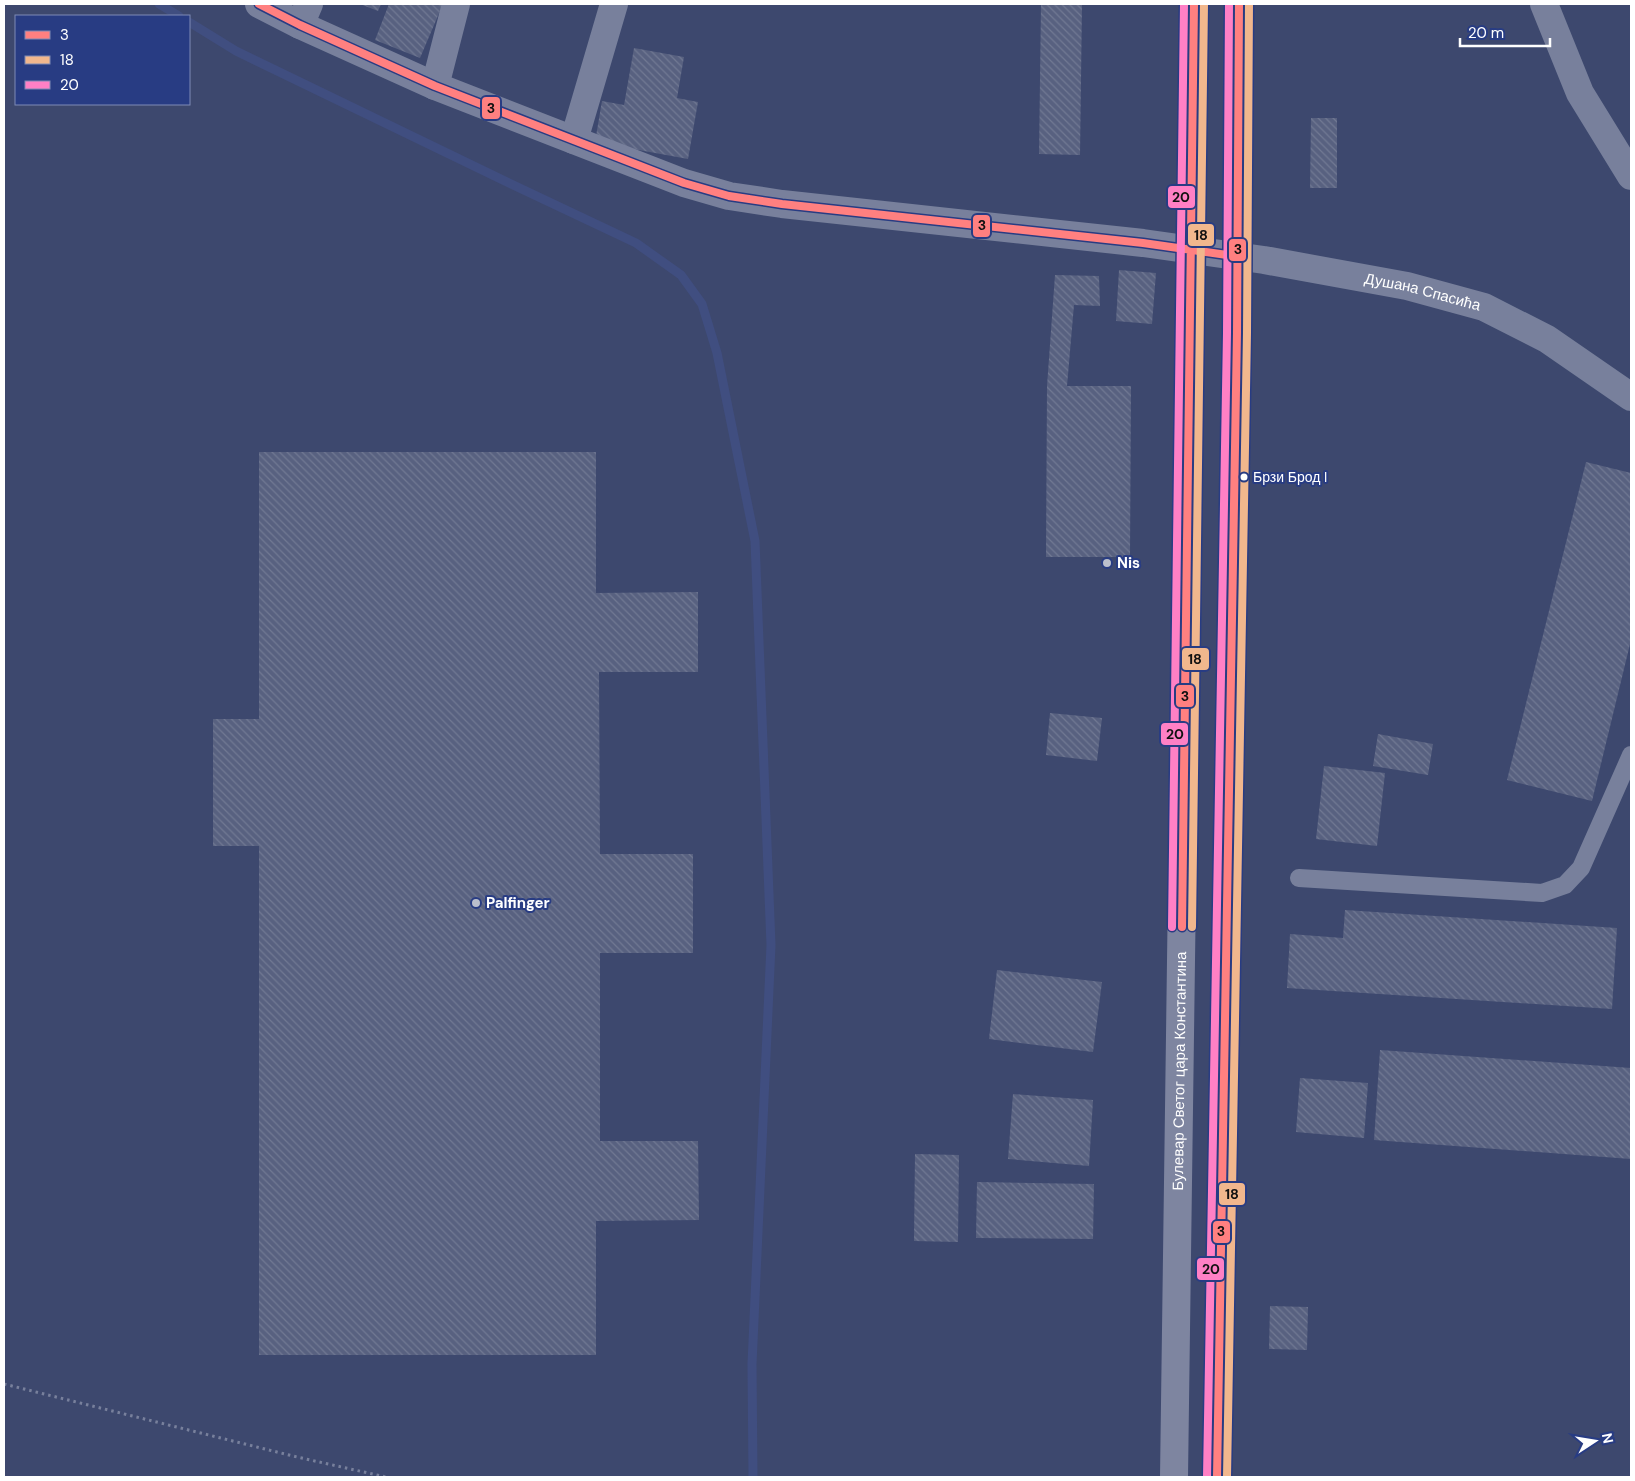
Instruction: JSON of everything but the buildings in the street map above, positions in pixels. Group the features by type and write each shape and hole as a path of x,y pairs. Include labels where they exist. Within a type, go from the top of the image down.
{"main road":[{"name":"Булевар Светог цара Константина","path":"1174,1477 1194,4"},
{"path":"1217,1477 1237,256 1239,4"}],"street":[{"name":"Душана Спасића","path":"259,4 305,14 435,86 684,184 729,196 782,204 910,217 1237,256 1407,286 1484,308 1547,339 1631,397"},
{"path":"435,86 456,4"},
{"path":"574,140 614,4"},
{"path":"1544,4 1580,93 1631,176"}],"lane":[{"path":"1299,878 1542,893 1565,885 1581,868 1631,755"}],"path":[{"path":"4,1384 386,1477"}],"waterway":[{"path":"159,4 177,15"},
{"path":"190,23 236,51 636,243 681,275 702,304 717,353 755,541 771,945 752,1364 753,1477"}],"transit line":[{"name":"3","path":"259,4 300,25 435,86 684,183 729,196 782,204 1143,243 1234,256"},
{"name":"20","path":"1172,927 1184,4"},
{"name":"3","path":"1182,927 1194,4"},
{"name":"18","path":"1192,927 1204,4"},
{"name":"20","path":"1207,1477 1227,333 1229,4"},
{"name":"3","path":"1217,1477 1237,333 1239,4"},
{"name":"18","path":"1227,1477 1247,333 1249,4"}],"place":[{"name":"Брзи Брод I","path":"1244,477"},
{"name":"Nis","path":"1107,563"},
{"name":"Palfinger","path":"476,903"}]}
